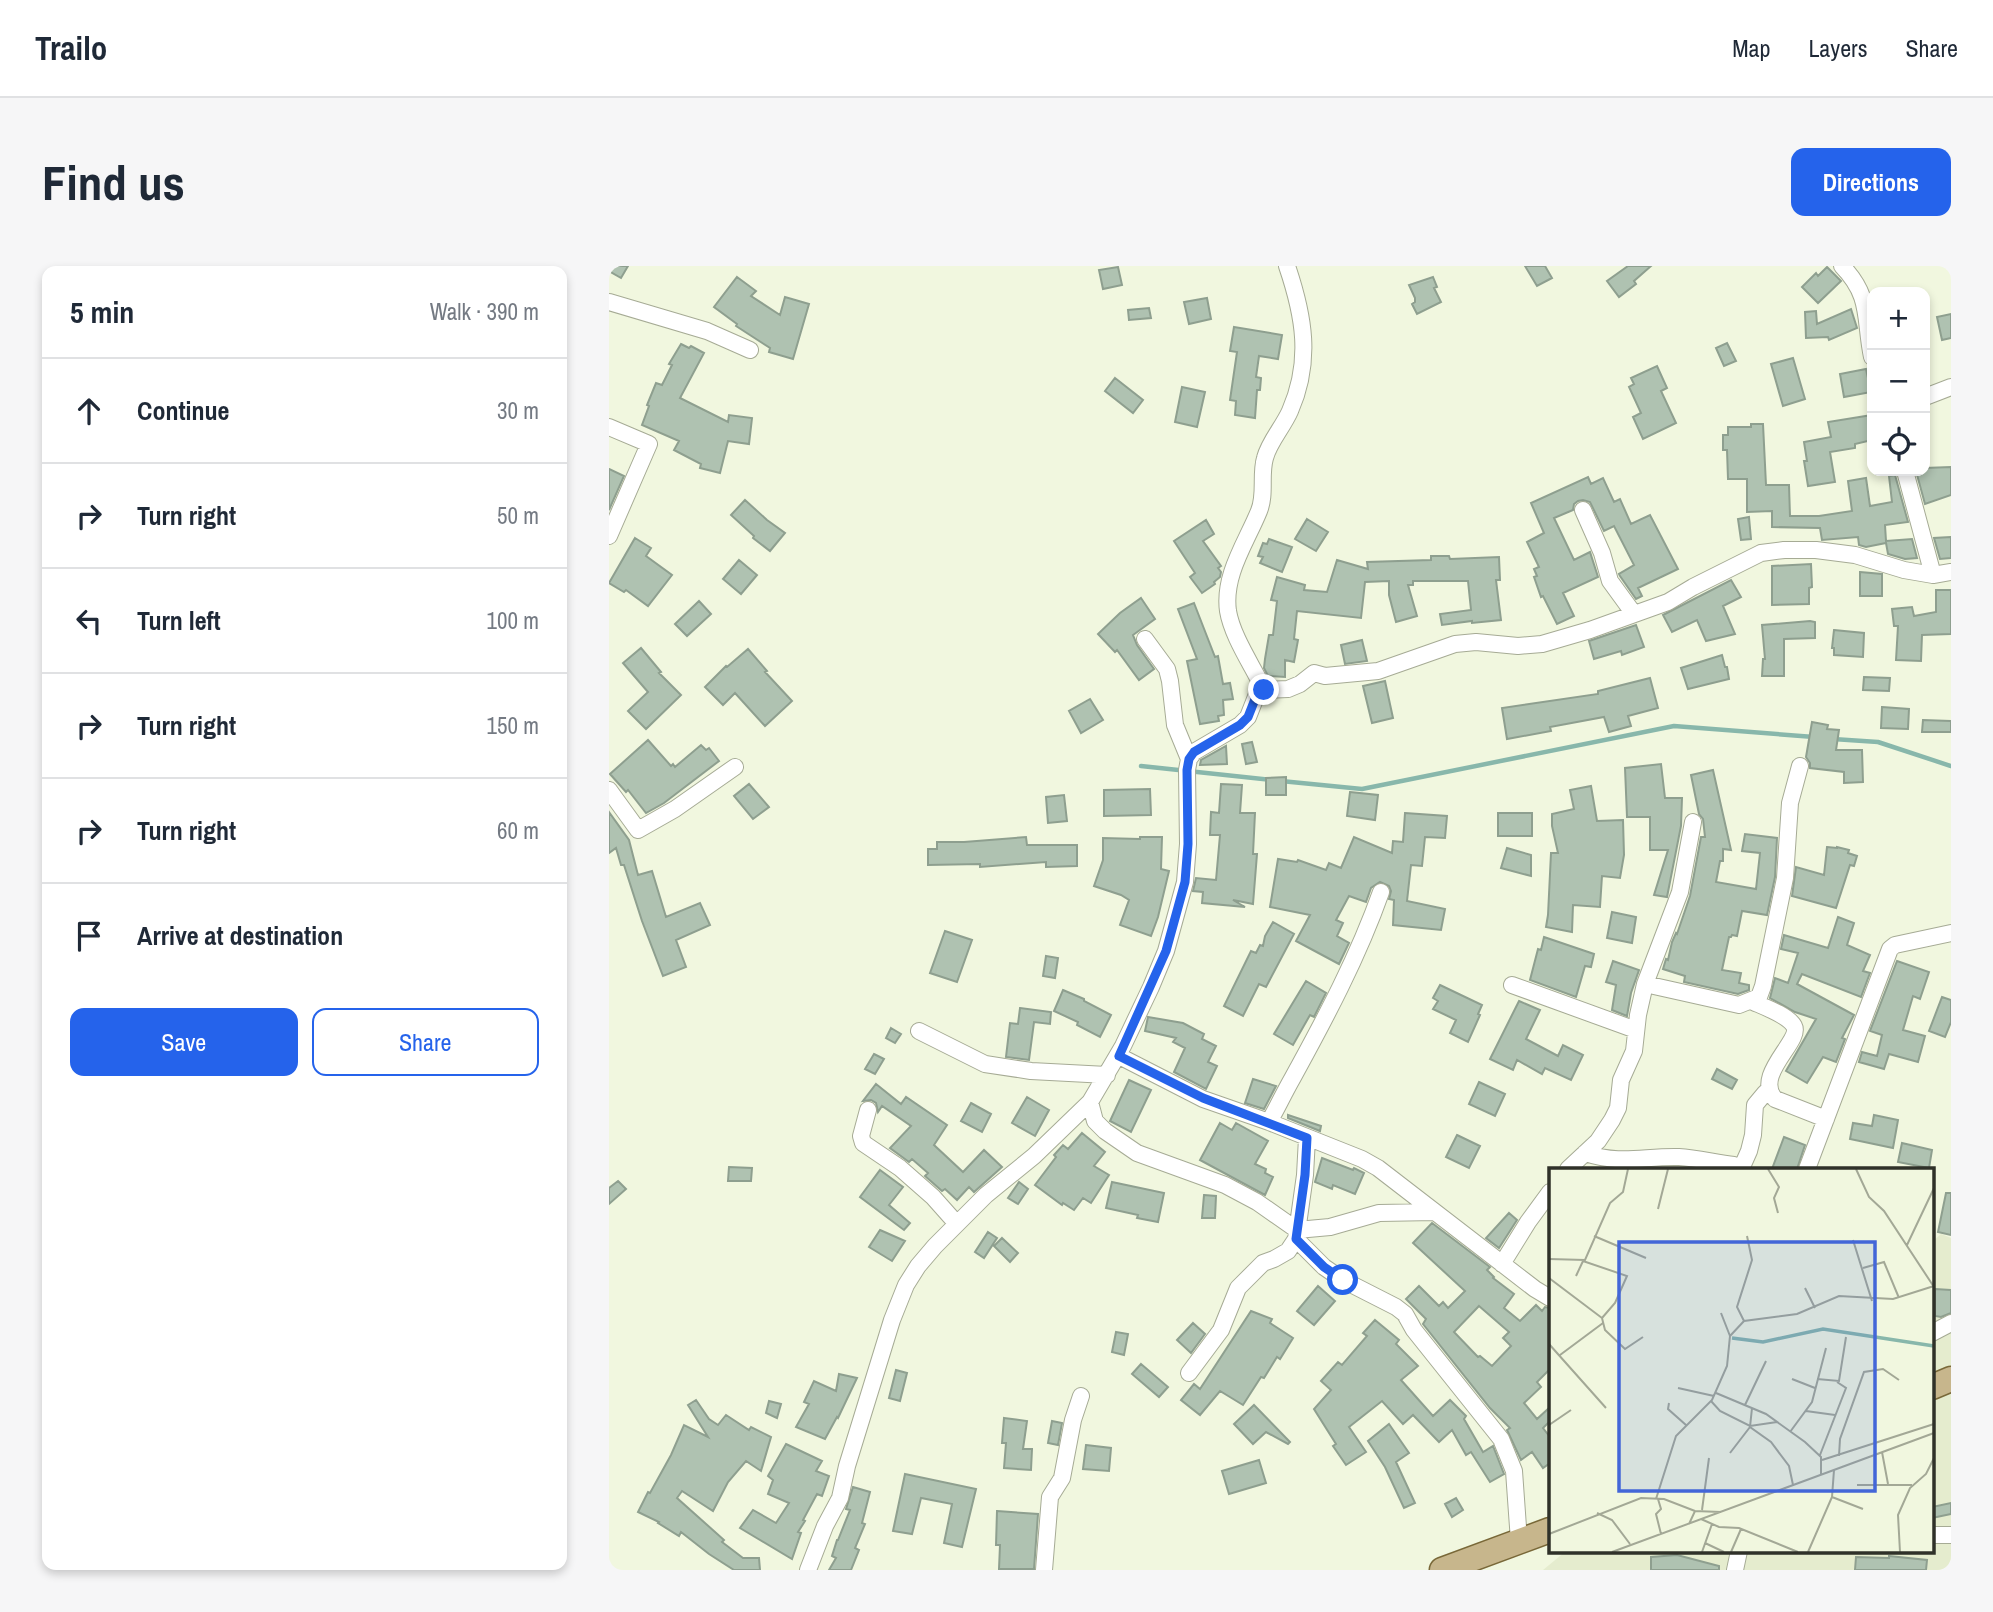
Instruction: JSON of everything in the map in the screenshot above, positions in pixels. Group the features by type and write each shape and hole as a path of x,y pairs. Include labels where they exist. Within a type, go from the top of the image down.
{"main road":[{"path":"1933,1387 1951,1379"},
{"path":"1442,1570 1549,1530"}],"street":[{"path":"1287,266 1297,297 1304,338 1304,362 1299,388 1289,414 1266,455 1262,506 1233,568 1227,608 1237,638 1264,690 1288,690 1314,673 1325,676 1378,671 1455,644 1542,644 1668,602 1761,553 1816,550 1855,555 1904,570 1933,575 1951,572"},
{"path":"1842,266 1859,287 1871,350"},
{"path":"609,302 707,331 750,350"},
{"path":"1930,395 1951,387"},
{"path":"609,427 649,444 609,536"},
{"path":"1906,476 1933,575"},
{"path":"1583,510 1602,553 1610,581 1634,614"},
{"path":"1145,639 1167,669 1175,725 1189,759"},
{"path":"808,1570 825,1526 840,1498 847,1466 892,1320 906,1285 918,1266 986,1195 1034,1156 1090,1102 1115,1061 1166,951 1185,882 1189,759 1194,752 1240,725 1248,717 1261,684"},
{"path":"609,790 638,830 675,809 735,766"},
{"path":"1645,985 1739,1005 1759,996 1785,878 1790,803 1800,766"},
{"path":"1570,1168 1598,1141 1618,1108 1621,1080 1635,1051 1638,1015 1645,985 1680,892 1693,822"},
{"path":"1269,1122 1329,1012 1369,925 1381,892"},
{"path":"1807,1168 1890,949 1895,945 1951,933"},
{"path":"1512,985 1636,1030"},
{"path":"1751,1001 1789,1021 1795,1027 1795,1034 1774,1068 1769,1092"},
{"path":"919,1031 985,1064 1031,1071 1115,1061 1362,1159 1378,1168 1535,1290 1549,1297"},
{"path":"1769,1092 1775,1099 1826,1119"},
{"path":"1739,1168 1753,1135 1755,1105 1769,1092"},
{"path":"1090,1102 1095,1121 1137,1153 1225,1185 1257,1202 1297,1235 1324,1267 1405,1314 1414,1331 1501,1439 1514,1471 1519,1541"},
{"path":"868,1110 861,1136 863,1143 900,1168 933,1197 957,1224"},
{"path":"1073,1116 1095,1121"},
{"path":"1189,1373 1221,1331 1238,1288 1263,1262 1288,1251 1297,1235 1307,1138"},
{"path":"1585,1153 1624,1160 1679,1157 1734,1165 1738,1168"},
{"path":"1502,1264 1549,1193"},
{"path":"1297,1235 1379,1213 1436,1212"},
{"path":"1933,1332 1951,1323"},
{"path":"1044,1570 1050,1497 1062,1478 1073,1420 1081,1396"},
{"path":"1933,1535 1951,1535"},
{"path":"1735,1570 1739,1552"}],"shaded area":[{"path":"1941,1234 1951,1238 1951,1570 1543,1570 1565,1552 1933,1552 1933,1241"}],"building":[{"path":"609,266 628,266 621,278 609,271"},
{"path":"1525,266 1545,266 1552,278 1537,286"},
{"path":"1628,266 1651,266 1634,281 1636,284 1619,297 1607,281"},
{"path":"1118,267 1122,285 1103,289 1099,270"},
{"path":"1827,267 1841,281 1818,303 1802,287 1816,273 1818,276"},
{"path":"737,277 756,291 751,296 780,315 785,297 809,304 793,359 769,352 770,348 736,326 737,324 714,307"},
{"path":"1433,277 1437,287 1434,288 1441,302 1417,314 1412,304 1415,298 1409,285"},
{"path":"1207,298 1211,319 1189,324 1184,302"},
{"path":"1149,308 1151,318 1129,320 1128,310"},
{"path":"1851,309 1857,328 1829,340 1828,337 1806,338 1805,312 1816,311 1817,324"},
{"path":"1951,314 1951,338 1942,340 1937,317"},
{"path":"1234,327 1282,335 1278,359 1259,356 1256,377 1261,378 1260,390 1257,390 1255,418 1235,415 1236,401 1230,400 1237,352 1230,351"},
{"path":"1727,343 1736,361 1724,366 1716,348"},
{"path":"681,344 704,353 680,398 728,422 729,415 752,418 749,444 728,441 720,473 700,468 701,464 674,450 679,441 642,425 656,383 662,385 672,365 669,364"},
{"path":"1793,358 1805,399 1783,406 1771,364"},
{"path":"1657,366 1667,388 1661,391 1676,423 1643,439 1633,417 1641,413 1629,387 1634,384 1631,378"},
{"path":"1866,369 1867,393 1844,397 1840,374"},
{"path":"1115,378 1143,400 1133,413 1105,391"},
{"path":"1182,387 1205,392 1197,427 1175,422"},
{"path":"1867,416 1867,441 1855,444 1855,448 1830,452 1835,482 1808,486 1804,442 1831,437 1828,422"},
{"path":"1751,424 1763,424 1766,485 1789,485 1790,516 1819,516 1852,511 1848,481 1866,478 1870,506 1892,502 1889,476 1895,476 1908,522 1885,525 1886,541 1912,539 1917,558 1905,559 1888,554 1886,543 1866,547 1859,545 1858,537 1822,540 1820,528 1772,527 1772,511 1747,512 1747,479 1728,479 1727,450 1723,450 1723,435 1728,435 1728,427 1751,427"},
{"path":"1951,467 1951,495 1925,504 1917,476 1930,476 1930,468"},
{"path":"609,469 624,476 609,510"},
{"path":"1588,477 1591,484 1603,478 1614,502 1620,499 1631,524 1650,515 1678,569 1638,588 1642,596 1636,599 1619,574 1634,565 1614,526 1604,531 1590,502 1578,501 1573,510 1554,518 1574,560 1590,552 1598,577 1563,593 1574,616 1557,624 1543,596 1541,597 1534,577 1537,576 1534,569 1539,567 1527,542 1544,533 1531,503"},
{"path":"745,500 785,533 770,551 731,515"},
{"path":"1749,517 1751,539 1741,540 1738,519"},
{"path":"1307,519 1328,532 1316,551 1295,539"},
{"path":"1206,520 1214,534 1203,541 1221,566 1218,568 1221,572 1215,584 1202,593 1190,577 1195,573 1174,541"},
{"path":"1951,537 1951,558 1940,559 1934,538"},
{"path":"635,538 651,548 646,556 672,575 648,606 626,590 624,592 609,583"},
{"path":"1269,539 1292,547 1282,572 1260,563 1263,557 1258,556 1263,543 1267,544"},
{"path":"1431,556 1449,556 1450,559 1499,557 1500,580 1496,580 1501,620 1442,625 1440,614 1471,610 1468,581 1413,581 1413,585 1408,585 1417,616 1396,622 1389,595 1389,581 1365,582 1361,618 1297,611 1294,639 1298,640 1294,662 1285,660 1285,677 1268,676 1264,668 1269,635 1273,635 1277,601 1271,600 1277,577 1305,585 1304,590 1327,592 1337,560 1368,569 1367,562 1431,560"},
{"path":"739,560 757,575 741,594 723,579"},
{"path":"1811,564 1812,587 1809,588 1809,604 1772,605 1772,566"},
{"path":"1860,572 1882,574 1882,596 1860,596"},
{"path":"1731,580 1741,597 1723,606 1735,634 1706,641 1697,620 1672,632 1663,615"},
{"path":"1936,590 1951,590 1951,634 1922,635 1921,661 1896,660 1898,626 1894,626 1892,609 1912,607 1914,616 1936,612"},
{"path":"1141,598 1155,619 1133,635 1154,669 1139,680 1117,650 1115,652 1098,634"},
{"path":"699,601 711,614 687,636 675,624"},
{"path":"1194,603 1215,657 1218,656 1223,684 1230,683 1233,699 1223,700 1224,715 1218,716 1219,721 1200,724 1187,661 1197,659 1178,609"},
{"path":"1815,622 1815,638 1784,639 1784,676 1762,676 1765,659 1762,625"},
{"path":"1636,625 1644,647 1622,655 1621,651 1594,659 1589,641"},
{"path":"1834,630 1864,633 1863,657 1834,655"},
{"path":"1362,640 1367,661 1345,664 1341,645"},
{"path":"641,648 661,672 659,673 681,695 646,729 628,711 648,692 623,663"},
{"path":"748,649 792,701 765,726 735,693 723,705 705,687"},
{"path":"1722,655 1729,679 1688,689 1681,668"},
{"path":"1864,677 1890,678 1889,691 1863,690"},
{"path":"1650,678 1658,708 1628,716 1631,726 1609,732 1604,717 1550,727 1551,731 1507,739 1502,708 1598,694 1598,691"},
{"path":"1385,681 1393,718 1372,723 1363,686"},
{"path":"1090,699 1103,720 1081,733 1069,711"},
{"path":"1882,707 1909,709 1908,729 1881,728"},
{"path":"1923,720 1951,721 1951,732 1922,732"},
{"path":"1812,722 1828,725 1827,729 1839,730 1836,750 1862,750 1863,782 1844,783 1844,772 1810,768 1806,757"},
{"path":"648,740 671,766 673,764 675,767 701,745 706,750 709,748 719,761 664,803 646,813 628,790 626,792 610,774"},
{"path":"1252,742 1257,762 1246,764 1242,744"},
{"path":"1226,746 1227,764 1200,765 1201,760"},
{"path":"1661,764 1665,798 1682,798 1681,826 1667,897 1654,895 1668,850 1650,850 1650,817 1627,817 1625,768"},
{"path":"1713,770 1731,850 1723,849 1723,861 1720,861 1716,882 1756,889 1760,853 1742,851 1745,834 1777,838 1775,877 1767,915 1742,911 1737,936 1729,937 1722,970 1741,973 1739,983 1749,985 1749,990 1738,994 1684,982 1685,976 1663,969 1690,896 1701,837 1705,837 1691,775"},
{"path":"1286,777 1286,795 1266,795 1266,778"},
{"path":"749,784 769,807 753,819 734,796"},
{"path":"1221,784 1242,785 1240,813 1255,813 1253,854 1257,854 1253,904 1233,900 1245,907 1202,903 1203,892 1193,891 1196,878 1216,880 1220,835 1210,835 1211,812 1219,813"},
{"path":"1591,786 1597,821 1623,820 1624,855 1620,878 1602,876 1600,907 1573,905 1572,932 1546,927 1551,853 1558,853 1552,814 1574,809 1570,790"},
{"path":"1150,789 1151,815 1104,816 1104,790"},
{"path":"1350,792 1378,795 1375,820 1347,816"},
{"path":"1064,795 1067,821 1048,823 1046,797"},
{"path":"609,812 629,840 638,875 652,871 666,917 700,903 710,925 676,940 686,967 663,976 624,865 621,865 616,848 609,853"},
{"path":"1405,813 1447,816 1445,838 1425,837 1422,866 1411,865 1407,901 1445,909 1441,930 1393,925 1394,900 1389,899 1389,886 1380,882 1371,888 1366,902 1349,896 1336,920 1343,923 1337,936 1349,943 1339,964 1296,941 1310,915 1270,907 1278,859 1298,860 1326,870 1329,863 1341,868 1354,837 1392,853 1393,841 1403,842"},
{"path":"1498,813 1532,813 1532,836 1498,836"},
{"path":"1026,837 1027,845 1077,845 1077,866 1046,867 1046,862 980,867 980,864 928,865 928,849 937,849 937,842"},
{"path":"1162,837 1161,869 1169,871 1151,936 1120,925 1129,900 1094,886 1103,860 1103,838"},
{"path":"1827,847 1849,850 1848,853 1857,856 1854,866 1850,865 1836,908 1792,896 1796,867 1824,875"},
{"path":"1507,848 1531,855 1531,876 1501,868"},
{"path":"1612,912 1636,917 1632,943 1607,938"},
{"path":"1838,917 1854,923 1847,945 1870,955 1863,971 1870,973 1861,997 1802,974 1797,984 1854,1015 1842,1038 1845,1039 1836,1062 1823,1057 1807,1083 1786,1071 1816,1019 1795,1012 1770,998 1775,978 1788,983 1798,953 1781,949 1784,935 1828,948"},
{"path":"1273,922 1294,934 1266,987 1259,984 1243,1016 1224,1006 1251,951 1256,953 1260,945 1263,946"},
{"path":"945,931 972,940 957,982 930,973"},
{"path":"1544,937 1594,954 1591,967 1585,966 1576,997 1530,980"},
{"path":"1046,956 1058,958 1055,978 1043,976"},
{"path":"1613,961 1639,970 1627,1016 1612,1010 1616,985 1606,982"},
{"path":"1897,961 1929,972 1920,999 1913,996 1903,1030 1925,1036 1918,1062 1889,1054 1884,1069 1859,1062 1862,1052 1877,1056 1882,1035 1870,1031"},
{"path":"1306,981 1326,993 1314,1017 1310,1015 1293,1045 1274,1034"},
{"path":"1440,985 1482,1005 1468,1042 1450,1033 1456,1020 1433,1009 1438,1001 1433,998"},
{"path":"1063,990 1111,1015 1100,1037 1077,1025 1078,1022 1054,1011"},
{"path":"1942,997 1951,1000 1951,1022 1945,1037 1929,1031"},
{"path":"1519,1001 1540,1010 1526,1039 1558,1056 1563,1045 1583,1055 1571,1080 1545,1068 1542,1074 1517,1060 1513,1070 1490,1059"},
{"path":"1020,1008 1051,1012 1050,1024 1034,1022 1029,1060 1006,1057 1010,1023 1018,1024"},
{"path":"1148,1017 1183,1023 1204,1034 1202,1039 1216,1046 1208,1062 1217,1066 1206,1089 1174,1072 1185,1048 1173,1042 1176,1038 1145,1031"},
{"path":"891,1028 901,1034 895,1043 886,1038"},
{"path":"874,1054 884,1059 875,1074 865,1069"},
{"path":"1717,1069 1737,1080 1732,1089 1712,1079"},
{"path":"1253,1079 1276,1086 1264,1109 1245,1103"},
{"path":"1129,1080 1151,1090 1131,1132 1110,1121"},
{"path":"1479,1082 1505,1094 1495,1116 1469,1104"},
{"path":"876,1084 901,1104 906,1097 947,1125 934,1145 963,1172 984,1150 1002,1167 974,1192 969,1187 957,1200 945,1189 942,1191 925,1176 928,1173 912,1159 909,1162 890,1148 911,1126 882,1106 878,1112 876,1103 871,1100 863,1101"},
{"path":"1027,1097 1049,1110 1035,1136 1012,1123"},
{"path":"971,1103 991,1114 982,1132 961,1121"},
{"path":"1288,1115 1321,1126 1320,1131 1288,1118"},
{"path":"1874,1115 1898,1120 1893,1148 1850,1139 1853,1123 1872,1126"},
{"path":"1220,1123 1232,1130 1236,1123 1268,1141 1255,1164 1266,1169 1265,1173 1273,1177 1265,1195 1200,1160"},
{"path":"1082,1133 1105,1152 1094,1166 1109,1175 1091,1203 1083,1198 1074,1210 1063,1203 1062,1205 1035,1185 1063,1145 1068,1149"},
{"path":"1457,1135 1480,1146 1469,1168 1446,1157"},
{"path":"1784,1137 1805,1145 1797,1168 1772,1168"},
{"path":"1902,1143 1932,1150 1929,1168 1898,1162"},
{"path":"1322,1158 1364,1173 1355,1194 1333,1185 1332,1189 1315,1182"},
{"path":"729,1167 752,1168 751,1181 728,1181"},
{"path":"880,1170 903,1187 889,1205 910,1223 904,1230 860,1197"},
{"path":"618,1181 626,1189 609,1204 609,1188"},
{"path":"1019,1182 1028,1189 1018,1204 1008,1198"},
{"path":"1112,1182 1164,1193 1158,1222 1106,1208"},
{"path":"1946,1193 1951,1193 1951,1235 1938,1232"},
{"path":"1204,1195 1216,1196 1215,1218 1202,1218"},
{"path":"1509,1213 1517,1220 1499,1248 1486,1238"},
{"path":"1432,1223 1490,1267 1487,1270 1493,1278 1514,1294 1504,1308 1520,1321 1536,1305 1542,1311 1545,1307 1549,1308 1549,1370 1537,1382 1541,1387 1524,1403 1537,1419 1549,1408 1549,1422 1543,1428 1549,1436 1549,1464 1543,1468 1532,1452 1521,1460 1507,1430 1510,1428 1490,1408 1423,1324 1426,1319 1406,1299 1419,1286 1439,1306 1443,1302 1448,1308 1465,1291 1413,1243","holes":["1479,1306 1509,1332 1503,1338 1511,1346 1492,1366 1478,1357 1454,1332"]},
{"path":"880,1230 905,1241 892,1261 869,1247"},
{"path":"988,1232 997,1238 984,1258 975,1252"},
{"path":"1002,1238 1018,1253 1010,1262 994,1246"},
{"path":"1318,1286 1335,1301 1314,1325 1297,1311"},
{"path":"1935,1289 1951,1290 1951,1313 1935,1316"},
{"path":"1251,1311 1272,1319 1270,1323 1293,1338 1280,1359 1277,1357 1264,1378 1261,1377 1243,1405 1220,1391 1200,1415 1181,1400 1194,1384 1200,1389"},
{"path":"1375,1320 1399,1340 1396,1344 1418,1366 1401,1380 1433,1416 1450,1400 1466,1416 1464,1419 1483,1452 1493,1446 1504,1474 1490,1482 1471,1452 1466,1455 1452,1430 1439,1442 1413,1415 1403,1424 1382,1401 1349,1427 1366,1452 1346,1465 1314,1409 1331,1390 1321,1381 1338,1362 1342,1365 1367,1336 1363,1333"},
{"path":"1193,1323 1205,1334 1191,1353 1177,1340"},
{"path":"1116,1332 1128,1334 1124,1355 1112,1352"},
{"path":"1141,1364 1168,1387 1159,1397 1132,1374"},
{"path":"896,1370 907,1373 900,1401 889,1398"},
{"path":"839,1374 857,1378 825,1439 796,1427 809,1404 804,1402 814,1381 836,1391"},
{"path":"696,1400 709,1419 718,1425 726,1415 749,1430 751,1427 771,1437 761,1471 746,1461 728,1482 713,1511 682,1491 677,1498 724,1540 722,1542 743,1558 759,1558 760,1570 734,1570 681,1532 679,1536 638,1512 671,1455 684,1425 708,1437 688,1405"},
{"path":"769,1401 781,1404 777,1418 766,1413"},
{"path":"1254,1405 1290,1442 1288,1444 1266,1432 1253,1444 1234,1424"},
{"path":"1004,1418 1027,1421 1023,1449 1032,1449 1031,1470 1004,1468"},
{"path":"1052,1421 1062,1423 1058,1445 1048,1443"},
{"path":"1389,1424 1409,1453 1396,1462 1415,1503 1404,1508 1385,1467 1368,1441"},
{"path":"786,1444 822,1461 816,1471 829,1476 822,1496 817,1494 803,1520 805,1521 798,1532 801,1533 792,1559 740,1528 753,1510 776,1523 789,1503 768,1494 773,1480 768,1476"},
{"path":"1086,1445 1111,1448 1109,1471 1083,1469"},
{"path":"1259,1460 1266,1483 1229,1494 1222,1471"},
{"path":"905,1474 976,1489 962,1547 944,1543 952,1504 921,1498 912,1534 893,1531"},
{"path":"853,1487 870,1492 862,1523 865,1524 855,1548 859,1550 851,1570 829,1570 836,1558 832,1556 850,1510 846,1509"},
{"path":"1456,1498 1463,1510 1452,1517 1445,1504"},
{"path":"1951,1503 1951,1514 1933,1518 1933,1507"},
{"path":"997,1511 1038,1514 1034,1569 999,1569 1000,1545 996,1545"},
{"path":"1677,1555 1719,1566 1719,1570 1651,1570 1651,1557"},
{"path":"1889,1556 1927,1560 1926,1570 1855,1570 1856,1557"}],"waterway":[{"path":"1281,781 1362,789 1674,726 1814,737"},
{"path":"1833,739 1878,742 1951,766"},
{"path":"1141,766 1272,780"}],"route":[{"path":"1264,690 1261,684 1248,717 1240,725 1194,752 1189,759 1185,882 1166,951 1119,1056 1203,1098 1307,1138 1296,1239 1324,1267 1343,1280"}]}
